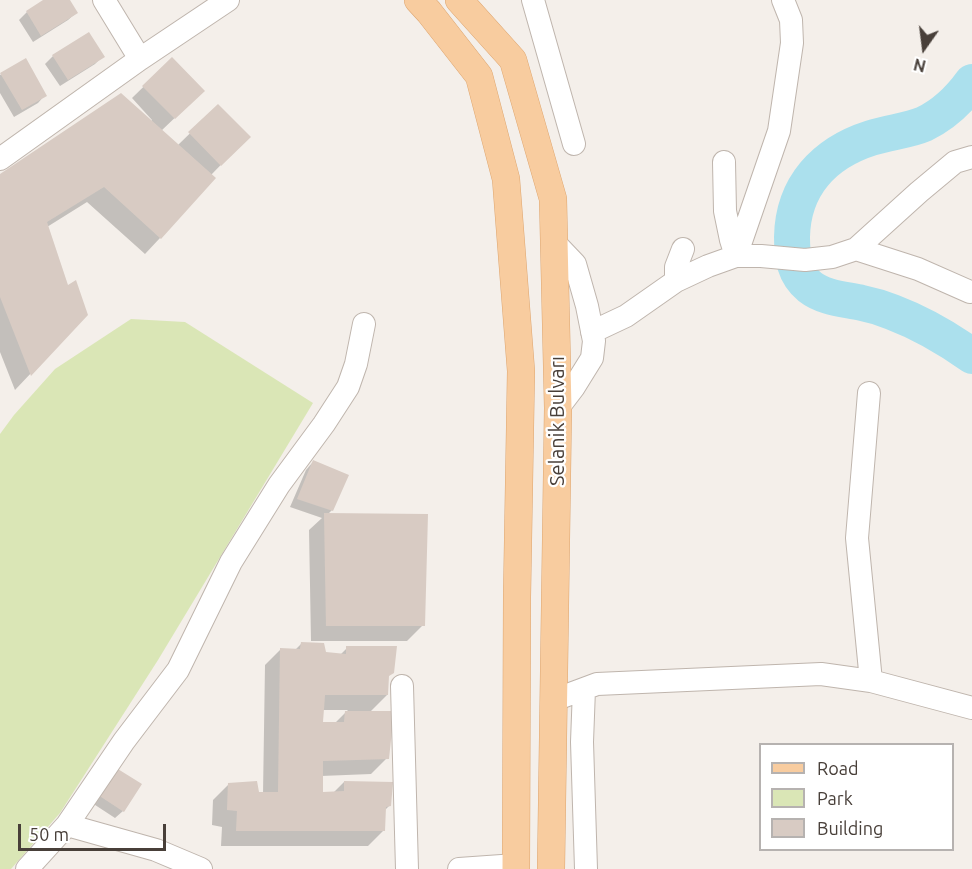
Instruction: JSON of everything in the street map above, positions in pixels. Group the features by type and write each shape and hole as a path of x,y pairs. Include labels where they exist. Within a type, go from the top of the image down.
{"main road":[{"name":"Selanik Bulvarı","path":"418,0 479,76 506,179 521,371 516,867"},
{"name":"Selanik Bulvarı","path":"459,0 513,60 553,199 558,408 551,869"},
{"path":"517,650 555,650"}],"street":[{"path":"104,0 140,60"},
{"path":"0,159 228,0"},
{"path":"533,0 574,144"},
{"path":"736,256 779,131 792,43 791,20 783,0"},
{"path":"592,332 626,316 676,281 736,256 806,260 832,257 856,249 956,162 972,157"},
{"path":"724,162 725,211 730,240 736,256"},
{"path":"554,242 575,264 594,341 592,358 558,408"},
{"path":"676,281 676,267 683,249"},
{"path":"856,249 918,269 970,292"},
{"path":"27,869 67,825 124,741 178,670 231,562 279,484 324,424 348,387 356,364 364,324"},
{"path":"869,393 857,538 871,681"},
{"path":"554,700 597,684 821,674 871,681 972,708"},
{"path":"402,686 407,869"},
{"path":"584,689 582,742 586,869"},
{"path":"67,825 156,850 201,869"},
{"path":"459,869 516,867"}],"green space":[{"path":"131,319 185,322 313,403 158,660 60,813 11,869 0,869 0,434 55,369"}],"building":[{"path":"43,0 70,0 78,13 41,36 26,11"},
{"path":"89,32 105,57 68,80 52,55"},
{"path":"172,57 205,91 175,119 142,86"},
{"path":"26,58 47,96 22,110 0,73"},
{"path":"121,93 216,178 161,239 104,187 47,222 68,285 76,280 88,315 31,376 0,297 0,174"},
{"path":"218,104 251,137 221,166 188,132"},
{"path":"313,460 349,475 333,511 297,499"},
{"path":"324,513 428,514 425,626 326,626"},
{"path":"301,642 324,643 326,652 346,654 346,646 397,646 394,673 389,676 388,695 325,695 323,722 344,722 345,711 394,711 389,759 323,761 323,792 344,791 344,781 393,782 391,806 386,807 385,831 236,831 237,811 227,810 228,783 257,781 259,792 278,792 280,648 300,649"},
{"path":"113,766 142,784 124,812 95,793"}],"waterway":[{"path":"972,82 951,106 932,120 854,144 826,162 814,174 798,202 792,237 793,258 797,271 800,277 816,291 903,316 933,331 972,356"}]}
